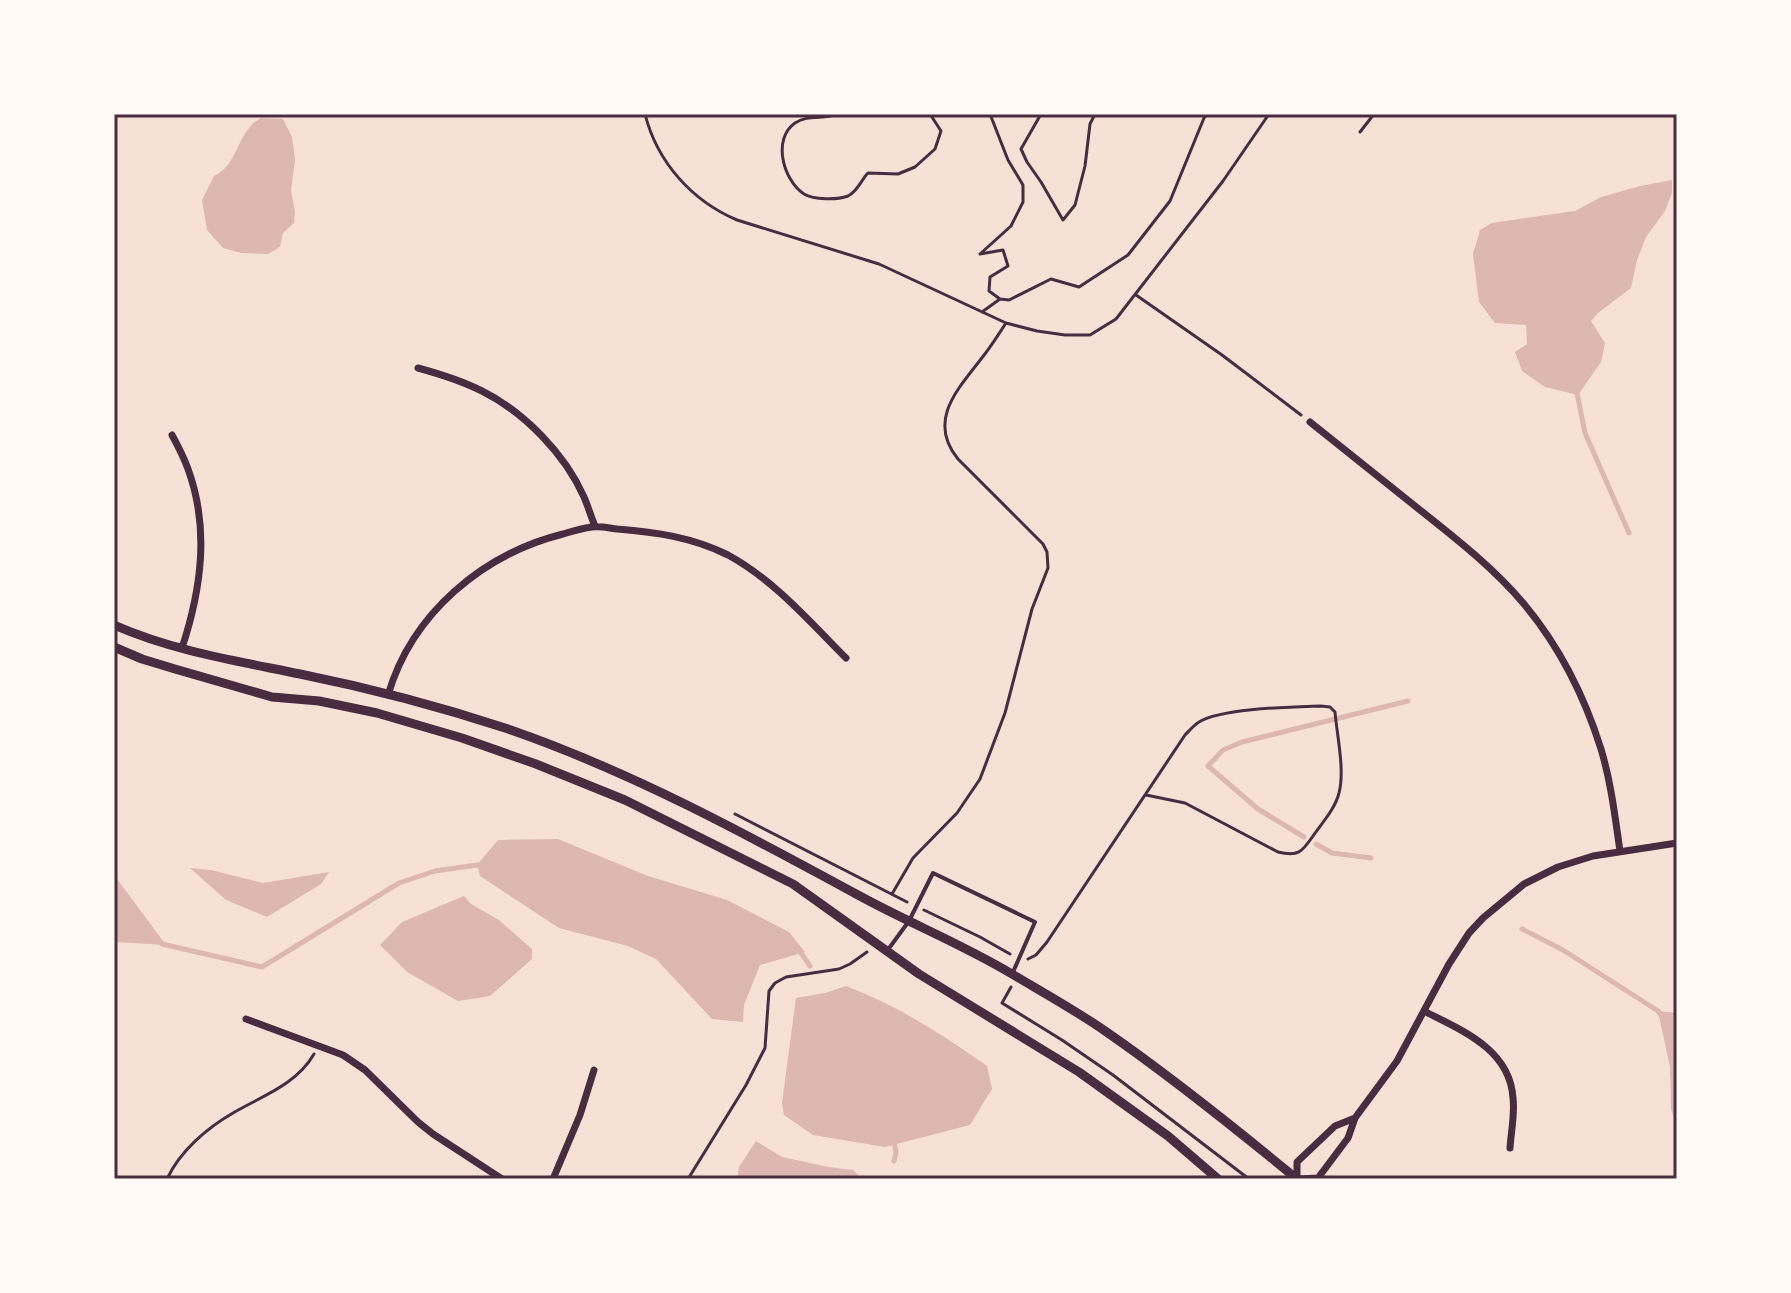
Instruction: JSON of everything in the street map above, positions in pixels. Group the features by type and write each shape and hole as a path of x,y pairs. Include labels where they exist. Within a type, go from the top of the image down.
{"street":[{"path":"418,368 453,378 486,393 516,413 542,437 565,465 584,496 595,526"},
{"path":"1310,422 1462,543 1500,577 1526,606 1562,658 1584,704 1602,751 1620,851"},
{"path":"172,435 188,471 198,508 202,548 199,586 182,648"},
{"path":"388,695 398,667 416,636 441,604 470,577 504,555 542,539 595,526 654,532 692,540 727,555 791,601 846,658"},
{"path":"114,625 138,636 182,648 388,695 505,728 637,782 764,844 1014,975 1105,1031 1193,1095 1298,1179 1318,1178 1348,1138 1355,1118 1397,1061 1449,964 1469,933 1496,907 1524,884 1558,867 1593,856 1677,843"},
{"path":"114,647 153,662 272,697 319,701 377,713 462,738 625,800 793,884 919,974 1079,1072 1168,1136 1218,1179"},
{"path":"1424,1011 1478,1041 1494,1052 1504,1066 1514,1098 1510,1148"},
{"path":"246,1019 343,1055 387,1089 418,1122 502,1179"},
{"path":"553,1179 580,1115 594,1070"},
{"path":"1298,1179 1297,1162 1335,1126 1355,1118"}],"lane":[{"path":"887,951 909,921 933,873 1035,922 1014,975"}],"path":[{"path":"645,114 660,151 678,177 697,197 722,214 894,270 1006,323 1065,335 1090,335 1116,319 1223,181 1269,114"},
{"path":"838,114 799,120 787,131 782,146 786,171 805,195 848,196 868,173 898,174 915,167 935,149 941,131 930,114"},
{"path":"990,114 1008,160 1023,185 1023,202 1011,226 980,254 1003,250 1008,266 990,277 989,291 1000,299 1009,300 1051,279 1079,287 1128,255 1170,201 1208,114"},
{"path":"1041,114 1021,149 1063,220 1075,205 1085,166 1090,124 1095,114"},
{"path":"1360,132 1374,114"},
{"path":"1135,295 1222,355 1310,422"},
{"path":"982,312 1000,299"},
{"path":"885,909 913,858 957,813 980,779 1005,713 1032,609 1048,568 1043,544 958,459 949,448 944,433 944,421 954,394 1006,323"},
{"path":"1321,706 1330,707 1335,712 1341,777 1339,795 1303,851 1290,855 1278,852 1185,803 1146,795 1185,735 1200,722 1256,710 1321,706"},
{"path":"688,1179 765,1048 769,991 775,983 786,977 830,972 850,964 865,954 875,942"},
{"path":"1014,975 1002,1003 1113,1075 1249,1179"},
{"path":"167,1179 205,1131 278,1089 310,1061 319,1045"}],"shaded area":[{"path":"261,118 283,119 292,137 295,160 291,190 294,223 283,233 280,247 268,254 241,253 223,248 207,230 202,200 214,176 229,164 247,131"},
{"path":"1672,180 1672,193 1665,211 1646,237 1631,288 1591,321 1605,343 1601,362 1578,395 1545,387 1522,371 1515,352 1527,344 1526,325 1495,323 1479,302 1473,254 1480,230 1492,223 1575,211 1601,197"},
{"path":"558,839 648,876 727,900 789,932 805,952 760,965 744,1005 743,1022 712,1019 656,959 628,946 559,928 480,876 477,865 498,840"},
{"path":"190,868 263,883 329,872 321,884 267,917 226,900"},
{"path":"114,875 166,945 114,942"},
{"path":"464,896 471,904 499,920 532,949 532,959 490,996 458,1001 407,972 380,945 402,922"},
{"path":"846,986 919,1022 987,1066 992,1089 970,1125 885,1147 813,1135 784,1115 782,1103 796,998"},
{"path":"1658,1011 1677,1013 1677,1128 1671,1109 1670,1067"},
{"path":"756,1141 782,1157 853,1170 861,1178 737,1179 739,1167"}],"waterway":[{"path":"1576,388 1585,433 1629,533"},
{"path":"1304,837 1258,809 1208,766 1223,750 1242,742 1408,701"},
{"path":"1316,844 1332,853 1371,858"},
{"path":"162,944 262,967 399,883 435,871 484,866"},
{"path":"1522,929 1563,950 1660,1014"},
{"path":"797,947 810,966"},
{"path":"894,1140 894,1161"}]}
